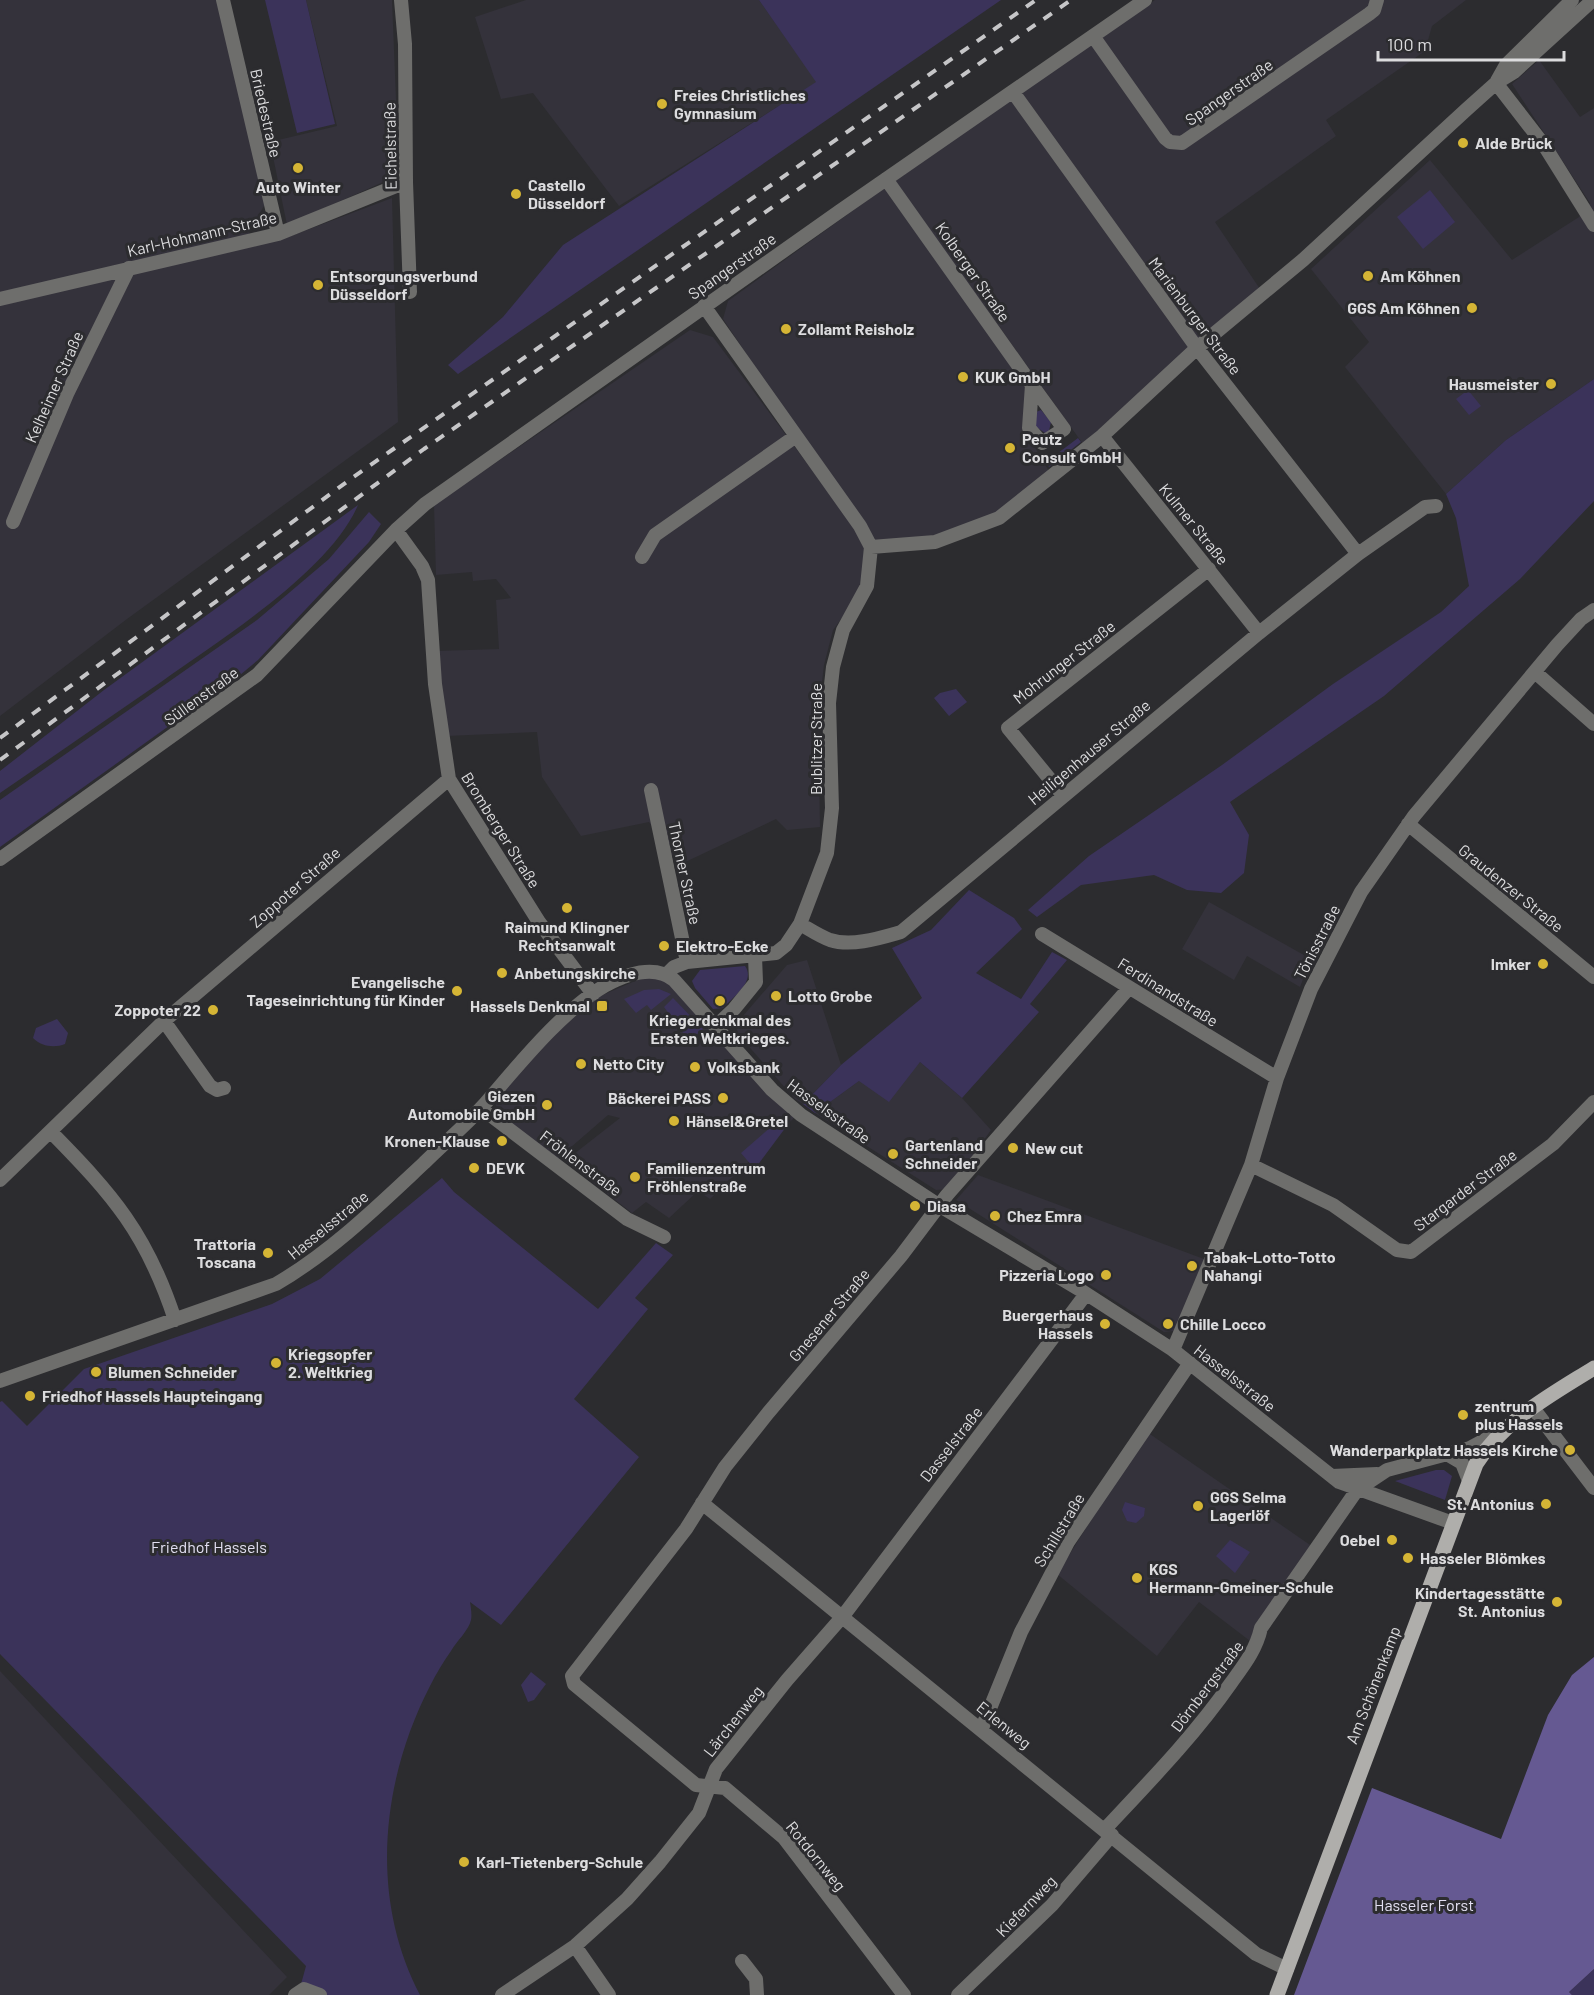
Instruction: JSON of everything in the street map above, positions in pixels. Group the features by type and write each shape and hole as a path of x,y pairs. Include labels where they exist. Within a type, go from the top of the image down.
{"main road":[{"name":"Am Schönenkamp","path":"1277,1995 1453,1523 1481,1457 1501,1432 1594,1368"}],"street":[{"name":"Briedestraße","path":"223,0 278,234"},
{"name":"Eichelstraße","path":"401,0 405,44 410,292"},
{"name":"Spangerstraße","path":"396,530 425,504 704,306 1145,0"},
{"name":"Spangerstraße","path":"1093,36 1165,138 1170,142 1182,143 1370,14 1377,0"},
{"path":"1496,82 1506,65 1572,0"},
{"path":"704,306 860,526 871,547 935,542 999,518 1102,436 1197,348 1367,203 1496,82 1514,72 1593,0"},
{"path":"1496,82 1544,145 1594,225"},
{"name":"Marienburger Straße","path":"1013,92 1197,348 1358,554"},
{"name":"Kolberger Straße","path":"886,178 1032,385"},
{"name":"Karl-Hohmann-Straße","path":"0,299 278,234 406,182"},
{"name":"Kelheimer Straße","path":"14,522 67,394 129,268"},
{"path":"642,556 655,535 796,436"},
{"name":"Kulmer Straße","path":"1102,436 1259,633"},
{"name":"Heiligenhauser Straße","path":"800,924 829,940 840,942 866,940 901,932 929,911 1062,794 1358,554 1425,507 1436,506"},
{"name":"Bromberger Straße","path":"396,530 422,566 429,580 435,684 448,779 539,922 593,994"},
{"name":"Süllenstraße","path":"0,859 257,675 396,530"},
{"name":"Bublitzer Straße","path":"800,924 827,853 832,808 829,703 833,667 843,630 867,586 871,547"},
{"name":"Mohrunger Straße","path":"1062,794 1008,728 1209,569"},
{"name":"Tönisstraße","path":"1173,1350 1251,1165 1277,1078 1320,970 1361,892 1408,824 1581,619 1594,610"},
{"path":"1536,673 1594,724"},
{"name":"Zoppoter Straße","path":"0,1180 164,1020 448,779"},
{"name":"Thorner Straße","path":"651,790 687,962"},
{"name":"Graudenzer Straße","path":"1408,824 1594,977"},
{"path":"667,974 674,967 687,962 755,956 782,950 800,924"},
{"name":"Ferdinandstraße","path":"1042,934 1277,1078"},
{"path":"715,1027 734,1009 756,982 755,956"},
{"name":"Hasselsstraße","path":"0,1381 276,1284 300,1270 390,1194 481,1108 533,1047 593,994 616,981 640,972 656,971 667,974 792,1109 940,1206 1086,1294 1173,1350 1346,1487 1453,1523"},
{"name":"Gnesener Straße","path":"572,1676 686,1529 735,1454 940,1206 1129,988"},
{"path":"164,1020 210,1086 217,1090 224,1088"},
{"name":"Stargarder Straße","path":"1251,1165 1333,1205 1397,1250 1411,1252 1553,1144 1594,1102"},
{"name":"Fröhlenstraße","path":"481,1108 627,1219 664,1238"},
{"path":"51,1132 94,1177 138,1233 155,1265 175,1320"},
{"name":"Dasselstraße","path":"843,1616 1086,1294"},
{"name":"Schillstraße","path":"982,1728 1021,1632 1068,1542 1190,1363"},
{"path":"1533,1408 1594,1488"},
{"path":"1332,1476 1379,1474 1445,1453 1476,1446 1501,1432"},
{"path":"1445,1453 1462,1463 1469,1481"},
{"path":"1357,1490 1379,1474"},
{"path":"1377,1497 1379,1474"},
{"name":"Dörnbergstraße","path":"1108,1832 1216,1704 1257,1646 1261,1628 1357,1490"},
{"name":"Erlenweg","path":"702,1503 982,1728 1256,1954 1287,1969"},
{"name":"Lärchenweg","path":"502,1995 575,1946 627,1899 699,1813 716,1769 787,1680 843,1616"},
{"name":"Rotdornweg","path":"572,1676 574,1684 696,1785 725,1788 784,1838 904,1995"},
{"name":"Kiefernweg","path":"958,1995 1052,1905 1108,1832"},
{"path":"575,1946 609,1995"},
{"path":"742,1961 756,1979 757,1995"},
{"path":"297,1993 308,1990 320,1995"}],"shaded area":[{"path":"0,0 217,0 266,202 247,237 0,294"},
{"path":"306,0 392,0 399,175 287,225 270,142 337,126"},
{"name":"Freies Christliches Gymnasium","path":"526,0 759,0 817,82 619,206 533,93 501,99 475,17"},
{"path":"1155,0 1466,0 1432,26 1425,51 1326,120 1336,136 1215,222 1262,292 1197,345 1020,93"},
{"name":"GGS Am Köhnen","path":"1539,60 1580,117 1594,108 1594,379 1506,440 1446,494 1345,367 1369,342 1311,269 1430,160 1512,260 1579,217 1590,203 1512,84"},
{"path":"1013,98 1193,347 1083,444 895,181"},
{"path":"884,188 1031,392 1024,429 1050,473 995,516 931,539 874,544 723,319 728,301"},
{"path":"392,198 398,422 127,619 0,716 0,304 280,240"},
{"path":"690,330 713,337 870,548 865,587 833,630 824,665 818,716 820,827 787,830 776,819 679,865 649,822 581,836 542,777 537,732 446,736 437,651 499,649 496,600 511,598 496,579 473,581 472,572 436,575 434,505"},
{"path":"1209,902 1311,959 1300,987 1247,956 1234,980 1182,949"},
{"path":"807,960 841,1065 803,1104 795,1099 737,1033 736,1024 787,965"},
{"path":"658,977 666,980 795,1117 710,1199 698,1191 669,1218 646,1202 632,1213 565,1161 620,1118 608,1115 555,1161 497,1115 495,1098 536,1050 598,997 642,978"},
{"path":"920,1062 962,1098 991,1130 949,1189 936,1190 815,1113 859,1081"},
{"path":"978,1175 1204,1259 1174,1331 1164,1332 956,1200"},
{"path":"1147,1432 1313,1547 1254,1644 1199,1602 1157,1656 1057,1574"},
{"path":"0,1671 287,1977 269,1995 0,1995"}],"green space":[{"path":"265,0 306,0 335,124 297,133"},
{"path":"759,0 1001,0 458,374 448,365 503,317 563,245 816,82"},
{"path":"1430,190 1455,222 1423,249 1397,217"},
{"path":"1594,379 1594,501 1520,579 1384,696 1230,802 1249,835 1244,873 1221,893 1187,890 1154,875 1081,885 1037,917 1028,910 1089,856 1222,765 1333,684 1441,612 1469,586 1456,518 1446,494 1506,440"},
{"path":"1468,390 1481,406 1469,415 1456,399"},
{"path":"1041,410 1051,422 1049,431 1045,433 1035,426 1036,412"},
{"path":"1078,438 1081,442 1049,467 1046,462"},
{"path":"358,505 344,530 324,555 271,602 213,646 0,793 0,771 104,690"},
{"path":"369,512 381,524 369,542 258,660 0,847 0,800 257,620 329,559"},
{"path":"956,689 967,702 949,716 934,698 940,693"},
{"path":"969,890 1014,918 1022,929 976,973 1021,999 1052,952 1067,960 1030,1004 1039,1012 962,1098 920,1062 889,1102 859,1081 815,1113 803,1104 841,1065 922,998 892,948 931,930"},
{"path":"745,966 748,972 746,983 723,1008 713,1009 695,988 692,981 700,970"},
{"path":"659,989 671,994 651,1010 647,1005 636,1013 624,999 644,990"},
{"path":"673,998 703,1029 689,1041 664,1007"},
{"path":"57,1019 68,1033 65,1044 49,1046 33,1038 36,1028"},
{"path":"781,1118 786,1127 757,1166 752,1166 741,1153"},
{"name":"Friedhof Hassels","path":"442,1178 454,1192 598,1309 656,1243 673,1255 635,1298 648,1309 574,1399 639,1457 501,1625 470,1602 470,1624 445,1659 413,1723 392,1800 388,1840 388,1880 393,1919 404,1958 420,1995 298,1995 306,1966 0,1654 0,1402 2,1401 27,1426 84,1369 272,1304 320,1279"},
{"path":"1444,1470 1452,1476 1445,1500 1395,1481"},
{"path":"1125,1502 1145,1508 1144,1516 1136,1523 1127,1521 1122,1510"},
{"path":"1230,1540 1250,1552 1235,1573 1216,1556"},
{"name":"Hasseler Forst","path":"1594,1657 1594,1969 1569,1992 1572,1995 1294,1995 1372,1788 1501,1839 1548,1715 1572,1675"},
{"path":"531,1672 546,1684 534,1700 528,1702 521,1685"},
{"path":"1594,1969 1594,1995 1572,1995 1569,1992"}],"railway":[{"path":"0,738 352,478 1036,0"},
{"path":"0,760 424,449 1071,0"}],"place":[{"name":"Freies Christliches Gymnasium","path":"662,104"},
{"name":"Alde Brück","path":"1463,143"},
{"name":"Auto Winter","path":"298,168"},
{"name":"Castello Düsseldorf","path":"516,194"},
{"name":"Am Köhnen","path":"1368,276"},
{"name":"Entsorgungsverbund Düsseldorf","path":"318,285"},
{"name":"GGS Am Köhnen","path":"1472,308"},
{"name":"Zollamt Reisholz","path":"786,329"},
{"name":"KUK GmbH","path":"963,377"},
{"name":"Hausmeister","path":"1551,384"},
{"name":"Peutz Consult GmbH","path":"1010,448"},
{"name":"Raimund Klingner Rechtsanwalt","path":"567,908"},
{"name":"Elektro-Ecke","path":"664,946"},
{"name":"Imker","path":"1543,964"},
{"name":"Anbetungskirche","path":"502,973"},
{"name":"Evangelische Tageseinrichtung für Kinder","path":"457,991"},
{"name":"Lotto Grobe","path":"776,996"},
{"name":"Kriegerdenkmal des Ersten Weltkrieges.","path":"720,1001"},
{"name":"Hassels Denkmal","path":"602,1006"},
{"name":"Zoppoter 22","path":"213,1010"},
{"name":"Netto City","path":"581,1064"},
{"name":"Volksbank","path":"695,1067"},
{"name":"Bäckerei PASS","path":"723,1098"},
{"name":"Giezen Automobile GmbH","path":"547,1105"},
{"name":"Hänsel&Gretel","path":"674,1121"},
{"name":"Kronen-Klause","path":"502,1141"},
{"name":"New cut","path":"1013,1148"},
{"name":"Gartenland Schneider","path":"893,1154"},
{"name":"DEVK","path":"474,1168"},
{"name":"Familienzentrum Fröhlenstraße","path":"635,1177"},
{"name":"Diasa","path":"915,1206"},
{"name":"Chez Emra","path":"995,1216"},
{"name":"Trattoria Toscana","path":"268,1253"},
{"name":"Tabak-Lotto-Totto Nahangi","path":"1192,1266"},
{"name":"Pizzeria Logo","path":"1106,1275"},
{"name":"Buergerhaus Hassels","path":"1105,1324"},
{"name":"Chille Locco","path":"1168,1324"},
{"name":"Kriegsopfer 2. Weltkrieg","path":"276,1363"},
{"name":"Blumen Schneider","path":"96,1372"},
{"name":"Friedhof Hassels Haupteingang","path":"30,1396"},
{"name":"zentrum plus Hassels","path":"1463,1415"},
{"name":"Wanderparkplatz Hassels Kirche","path":"1570,1450"},
{"name":"St. Antonius","path":"1546,1504"},
{"name":"GGS Selma Lagerlöf","path":"1198,1506"},
{"name":"Oebel","path":"1392,1540"},
{"name":"Hasseler Blömkes","path":"1408,1558"},
{"name":"KGS Hermann-Gmeiner-Schule","path":"1137,1578"},
{"name":"Kindertagesstätte St. Antonius","path":"1557,1602"},
{"name":"Karl-Tietenberg-Schule","path":"464,1862"}]}
